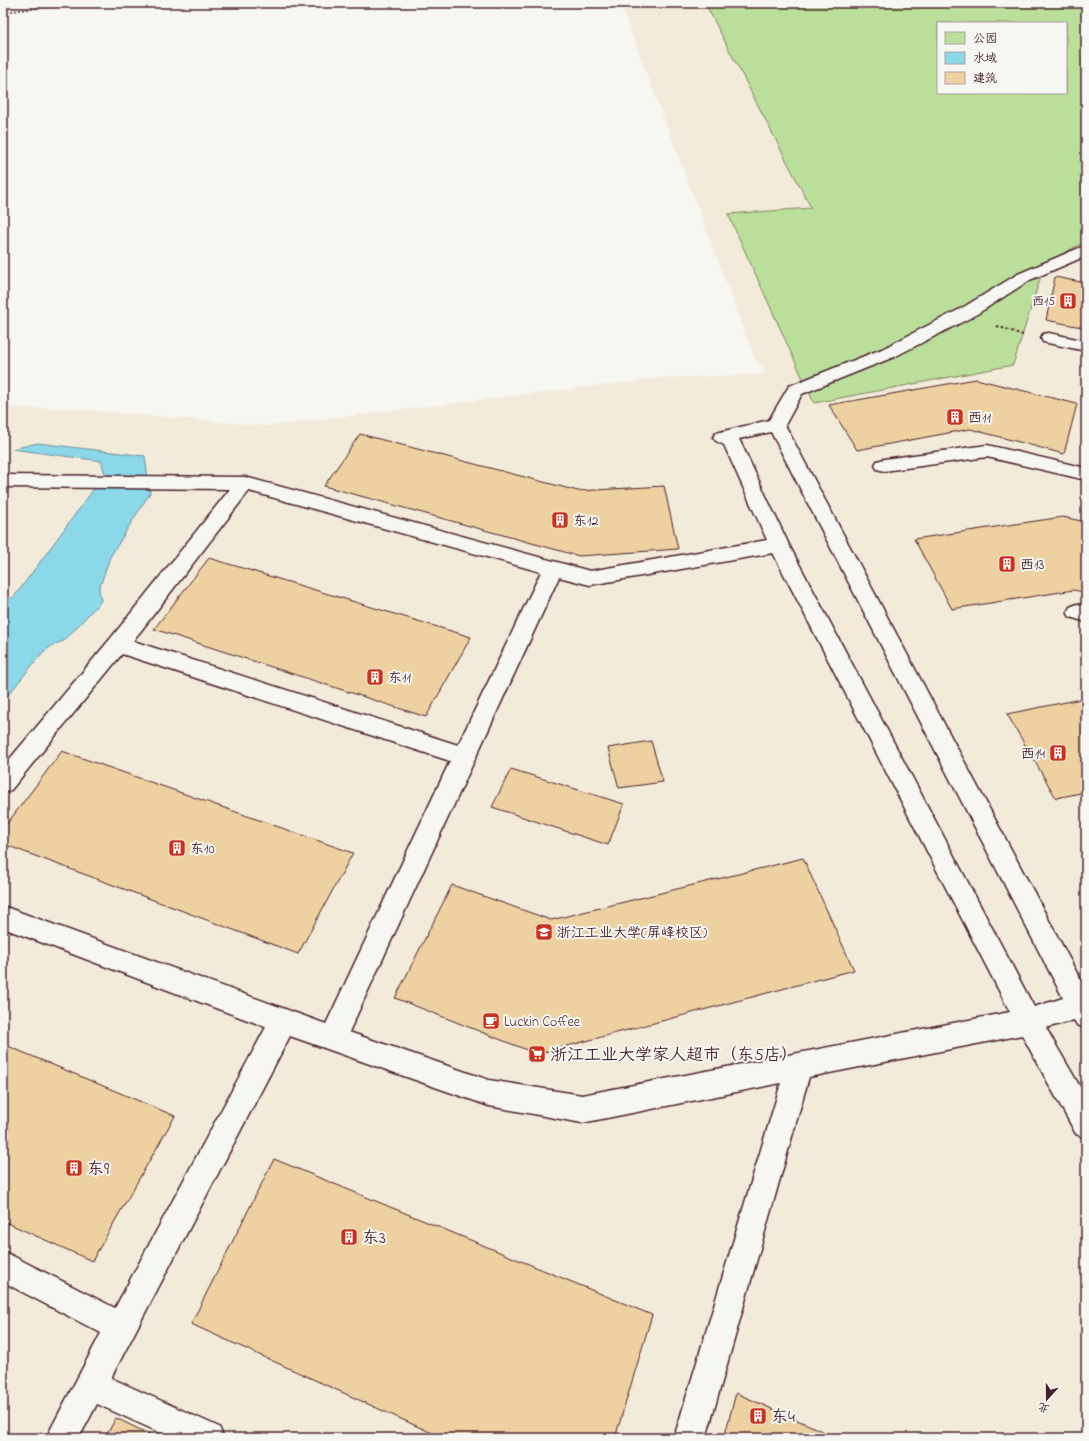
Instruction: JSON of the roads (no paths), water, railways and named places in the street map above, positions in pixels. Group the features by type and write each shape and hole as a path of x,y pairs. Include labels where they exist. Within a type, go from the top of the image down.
{"lane":[{"path":"1086,250 1024,277 968,312 888,353 795,390 776,425 722,436 732,441 779,545 1028,1021 1086,1124"},
{"path":"1049,338 1086,346"},
{"path":"3,917 332,1039 489,1093 582,1109 1028,1021 1084,1008 776,425"},
{"path":"884,465 987,451 1086,474"},
{"path":"3,481 245,483 590,578 779,545"},
{"path":"3,783 118,644 245,483"},
{"path":"332,1039 553,568"},
{"path":"118,644 464,756"},
{"path":"62,1438 284,1020"},
{"path":"690,1438 799,1066"},
{"path":"3,1266 121,1327"},
{"path":"91,1384 208,1438"}],"water":[{"path":"38,443 145,456 150,493 110,557 99,589 101,601 64,641 55,644 43,652 9,694 3,695 3,601 14,597 105,474 101,461 12,449"}],"place":[{"name":"西15","path":"1068,301"},
{"name":"西11","path":"955,417"},
{"name":"东12","path":"560,520"},
{"name":"西13","path":"1007,564"},
{"name":"东11","path":"375,677"},
{"name":"西14","path":"1058,753"},
{"name":"东10","path":"177,848"},
{"name":"浙江工业大学(屏峰校区)","path":"544,932"},
{"name":"Luckin Coffee","path":"491,1021"},
{"name":"浙江工业大学家人超市（东5店）","path":"537,1054"},
{"name":"东9","path":"74,1168"},
{"name":"东3","path":"349,1237"},
{"name":"东4","path":"758,1416"}]}
